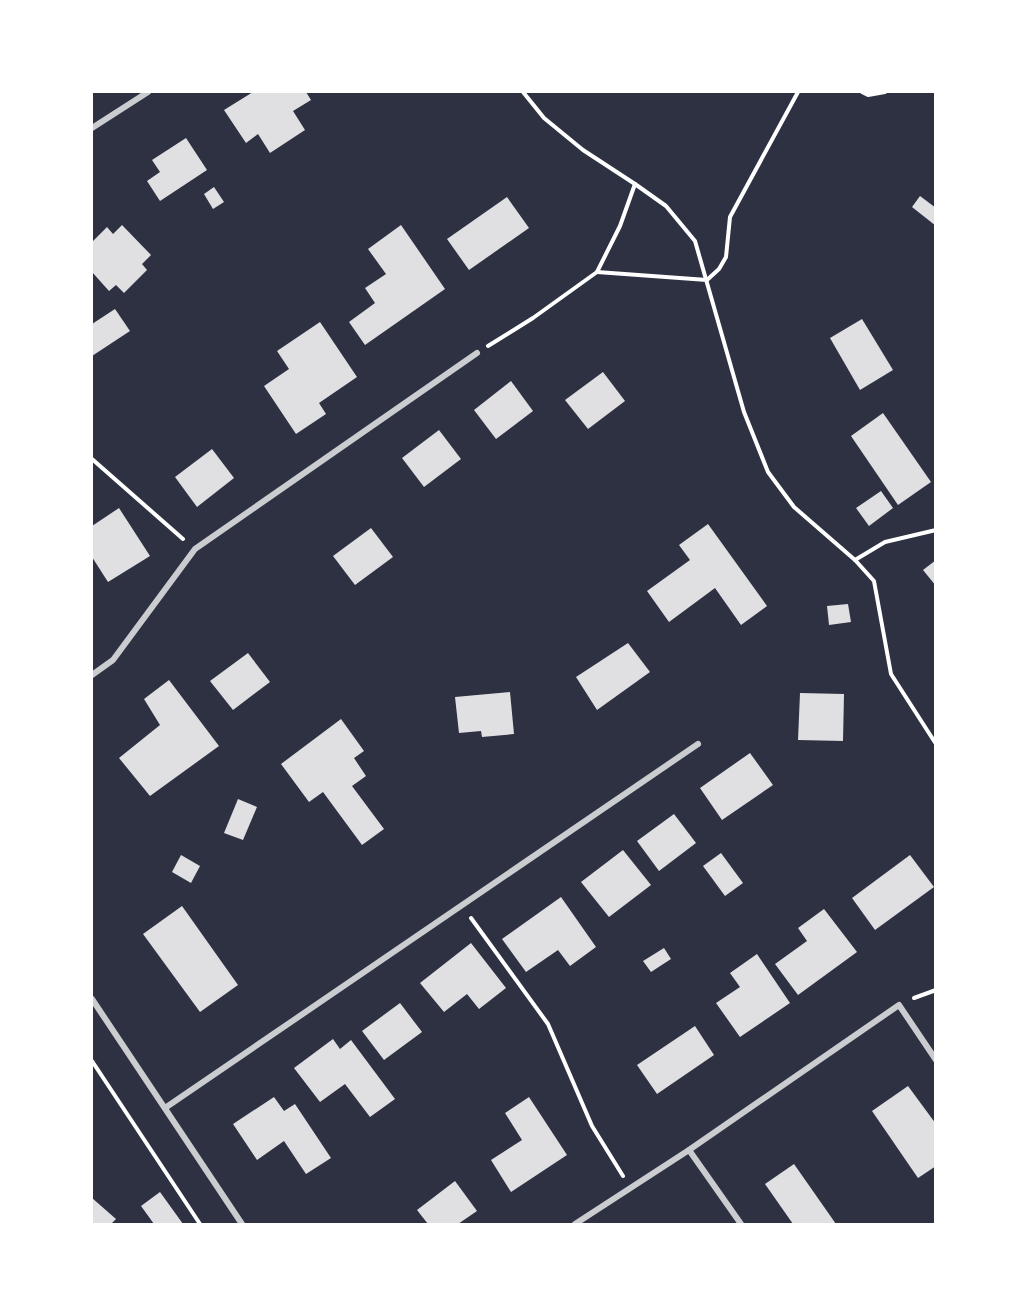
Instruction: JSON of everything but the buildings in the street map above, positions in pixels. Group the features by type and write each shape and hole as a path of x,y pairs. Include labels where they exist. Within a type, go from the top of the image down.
{"street":[{"path":"92,128 148,92"},
{"path":"92,675 112,660 195,549 477,352"},
{"path":"165,1108 698,744"},
{"path":"92,999 242,1224"},
{"path":"575,1224 689,1150 899,1005 936,1060"},
{"path":"689,1150 741,1224"}],"path":[{"path":"523,92 544,118 583,150 666,206 695,241 744,412 768,472 794,507 855,560 874,581 891,674 936,744"},
{"path":"597,272 707,280 719,269 726,257 730,217 798,92"},
{"path":"862,92 868,95 885,92"},
{"path":"477,352 533,318 597,272 620,226 635,184"},
{"path":"92,459 195,549"},
{"path":"855,560 885,542 936,530"},
{"path":"461,905 548,1024 592,1126 630,1187"},
{"path":"899,1005 936,990"},
{"path":"92,1061 200,1224"}]}
